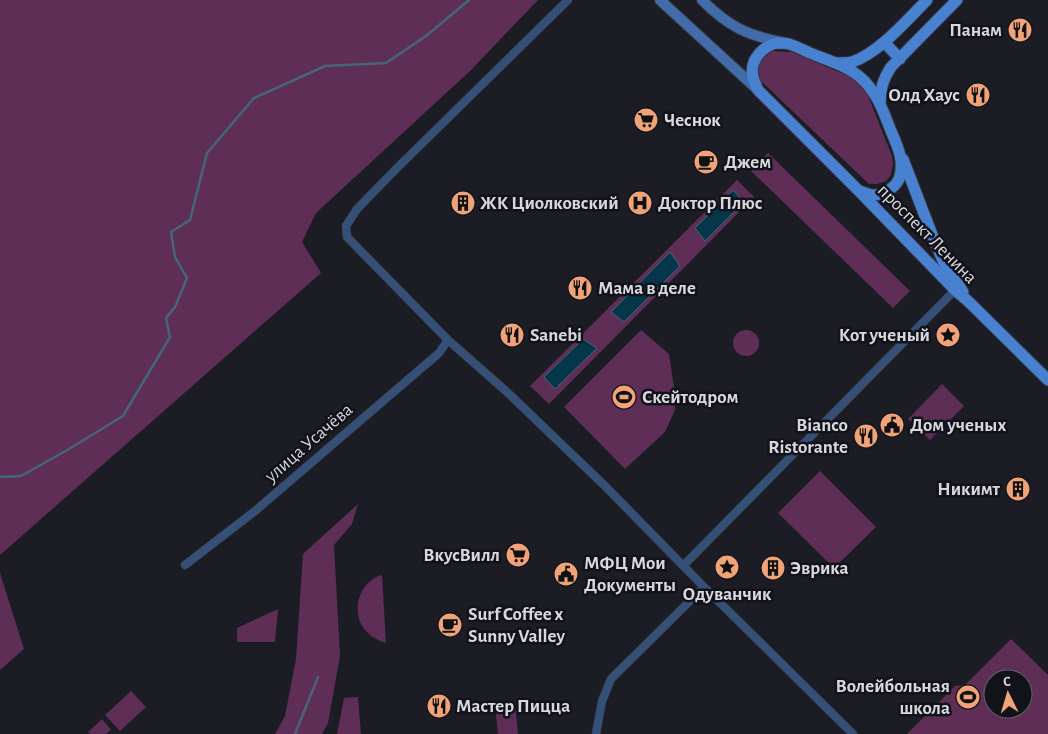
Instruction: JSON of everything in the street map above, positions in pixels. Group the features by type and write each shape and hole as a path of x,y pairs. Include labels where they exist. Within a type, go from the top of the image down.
{"main road":[{"path":"660,0 758,90"},
{"path":"702,0 714,12 736,28 760,38 789,44"},
{"path":"834,64 857,60 875,50 927,0"},
{"path":"880,106 883,79 891,67 957,0"},
{"path":"884,42 900,59"},
{"path":"758,90 752,76 753,62 762,50 769,46 778,43 789,44"},
{"name":"проспект Ленина","path":"789,44 848,69 860,77 870,88 901,154 943,261 969,302"},
{"name":"проспект Ленина","path":"758,90 955,290 1048,380"},
{"path":"859,191 874,195 882,193 895,185 899,180 901,154"}],"street":[{"path":"568,0 357,209 346,226 347,237 448,340 514,399 605,486 853,734"},
{"path":"683,566 955,290"},
{"name":"улица Усачёва","path":"185,565 255,511 439,353 448,340"},
{"path":"596,734 602,701 610,678 704,587"}],"shaded area":[{"path":"0,0 538,0 470,71 316,213 302,242 321,273 0,555"},
{"path":"771,51 792,52 856,79 867,93 892,156 891,175 886,181 869,184 761,81 758,73 759,64 763,56"},
{"path":"768,153 910,291 893,308 751,171"},
{"path":"737,180 754,197 549,404 530,386"},
{"name":"Скейтодром","path":"641,330 669,354 675,410 665,432 625,469 564,407"},
{"path":"746,330 755,334 759,343 755,352 746,356 737,352 733,343 737,334"},
{"path":"942,384 964,406 930,440 908,419"},
{"path":"820,471 876,527 834,568 778,513"},
{"path":"358,504 352,524 334,545 340,656 328,723 322,734 275,734 285,716 296,659 303,554"},
{"path":"0,573 24,649 0,670"},
{"path":"382,575 386,643 368,634 358,617 358,601 364,588 369,582"},
{"path":"278,609 275,642 237,642 237,628"},
{"name":"Волейбольная школа","path":"1011,639 1048,675 1048,734 907,734 955,686 965,685"},
{"path":"131,691 146,707 120,731 105,715"},
{"path":"358,697 361,734 337,734 344,698"},
{"path":"515,703 518,734 498,734 495,705"},
{"path":"102,719 111,730 106,734 90,734 88,732"}],"water":[{"path":"733,190 744,202 705,241 695,228"},
{"path":"670,252 680,266 624,322 611,312"},
{"path":"583,339 597,348 555,389 544,377"}],"waterway":[{"path":"0,477 21,476 123,416 170,337 166,318 175,307 187,278 175,257 171,232 190,220 207,153 254,98 325,66 386,63 426,36 469,0"},
{"path":"295,734 318,677"}],"place":[{"name":"Панам","path":"1020,30"},
{"name":"Олд Хаус","path":"978,95"},
{"name":"Чеснок","path":"646,120"},
{"name":"Джем","path":"706,162"},
{"name":"ЖК Циолковский","path":"463,203"},
{"name":"Доктор Плюс","path":"640,203"},
{"name":"Мама в деле","path":"580,288"},
{"name":"Sanebi","path":"512,335"},
{"name":"Кот ученый","path":"948,335"},
{"name":"Скейтодром","path":"624,397"},
{"name":"Дом ученых","path":"892,425"},
{"name":"Bianco Ristorante","path":"866,436"},
{"name":"Никимт","path":"1018,489"},
{"name":"ВкусВилл","path":"518,555"},
{"name":"Одуванчик","path":"727,567"},
{"name":"Эврика","path":"773,568"},
{"name":"МФЦ Мои Документы","path":"566,574"},
{"name":"Surf Coffee x Sunny Valley","path":"450,625"},
{"name":"Волейбольная школа","path":"968,697"},
{"name":"Мастер Пицца","path":"439,706"}]}
